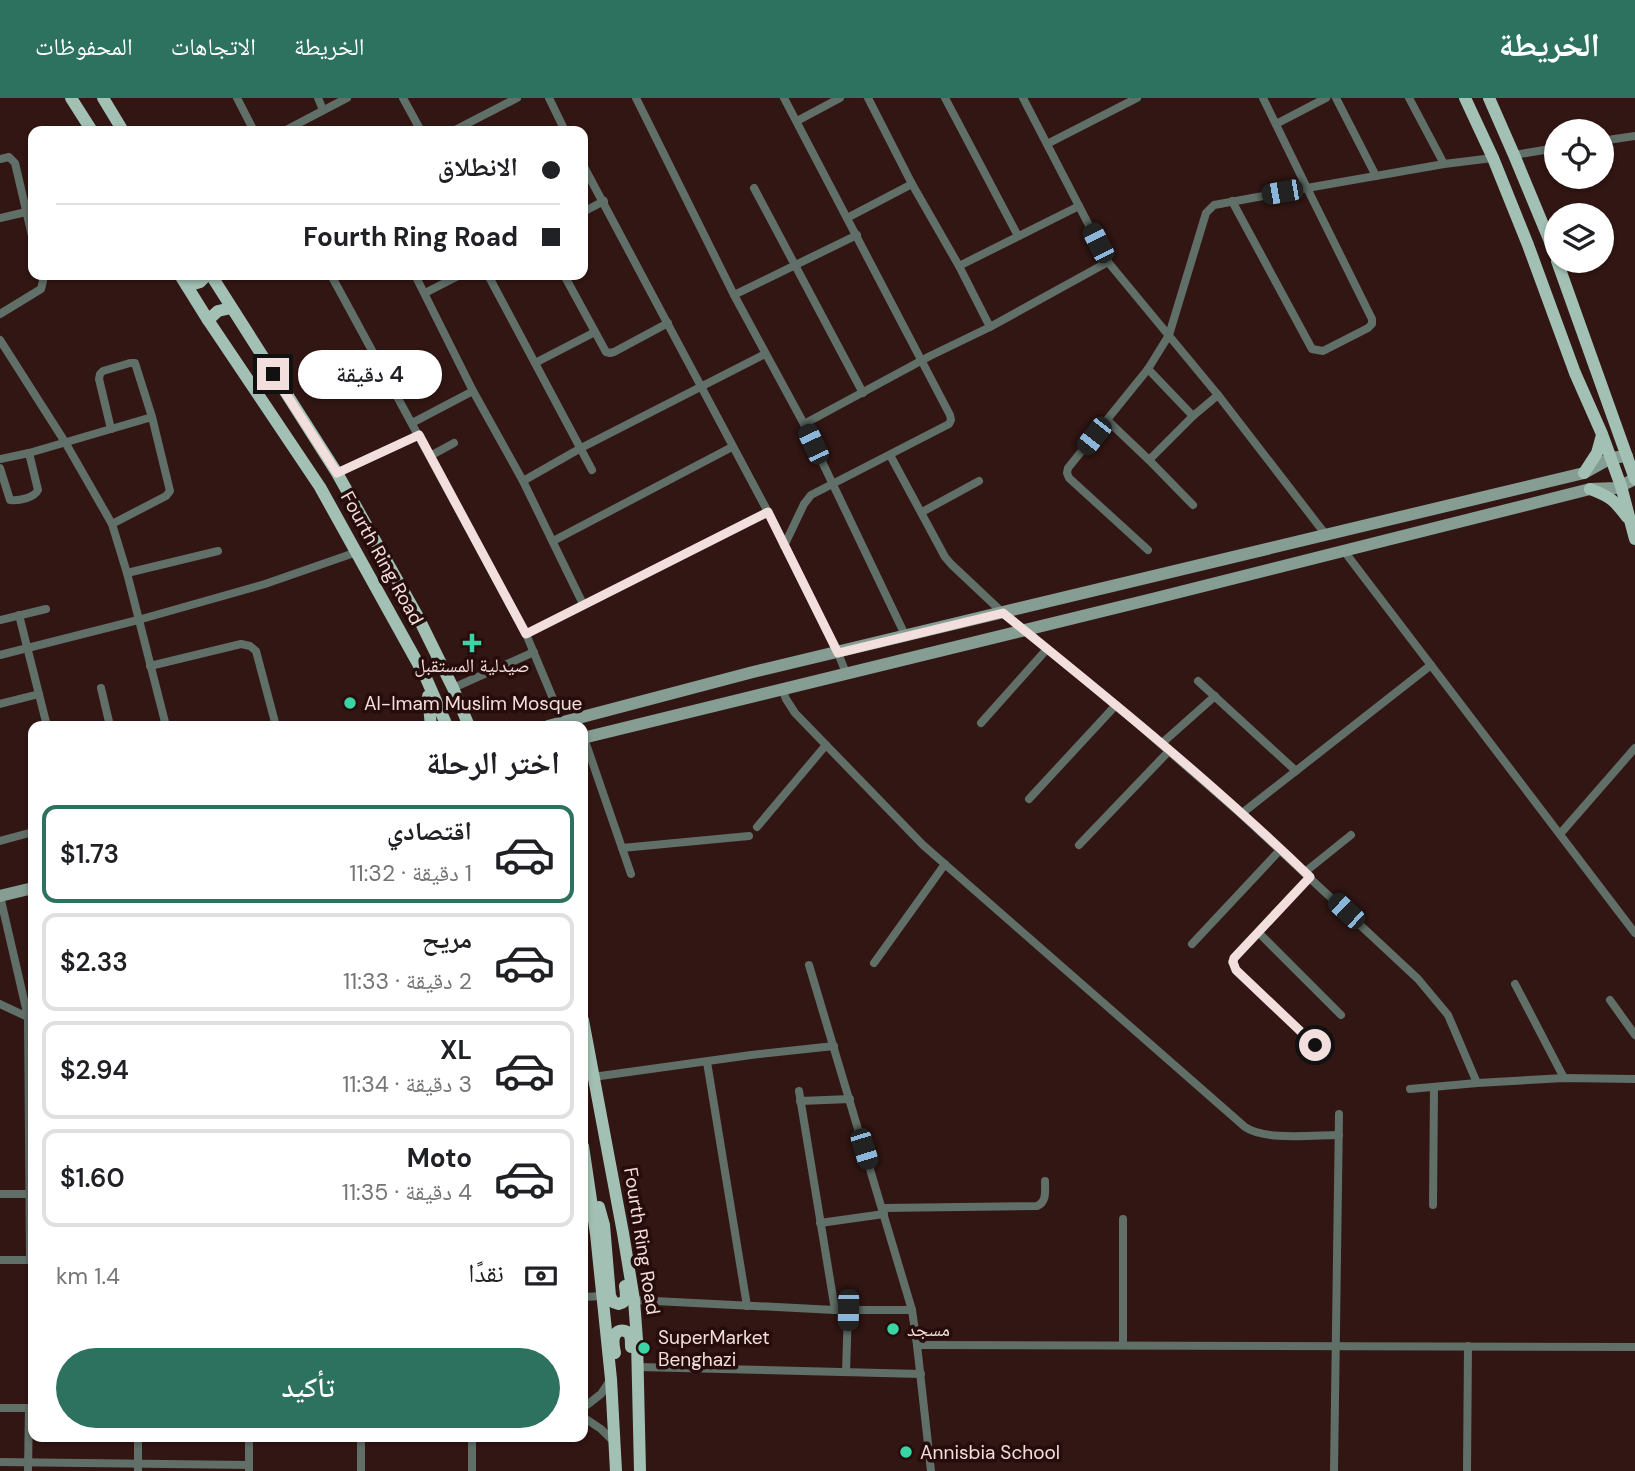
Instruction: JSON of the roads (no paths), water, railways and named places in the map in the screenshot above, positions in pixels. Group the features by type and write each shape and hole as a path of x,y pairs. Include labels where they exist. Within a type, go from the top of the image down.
{"main road":[{"path":"71,98 89,126"},
{"path":"103,98 120,126"},
{"path":"1465,98 1493,158 1575,373 1602,434 1622,486 1635,540"},
{"path":"1489,98 1544,228"},
{"path":"588,737 1590,489 1622,486 1635,479 1562,273"},
{"path":"184,281 203,280"},
{"name":"Fourth Ring Road","path":"212,280 337,473 418,617 467,721"},
{"name":"Fourth Ring Road","path":"184,281 320,487 426,678 445,721"},
{"path":"208,320 218,311 231,308"},
{"path":"1584,473 1597,453 1602,434"},
{"path":"567,721 754,672 1584,473 1611,458 1627,456"},
{"path":"1584,473 1590,480 1590,489"},
{"path":"1590,489 1612,499 1630,522"},
{"path":"426,678 431,721"},
{"path":"0,896 28,889"},
{"name":"Fourth Ring Road","path":"588,1048 634,1300 640,1471"},
{"path":"588,1177 611,1379 616,1471"},
{"path":"591,1195 599,1208 604,1225 611,1299 619,1304 626,1298 620,1252 624,1239"},
{"path":"613,1419 619,1406 614,1338 618,1332 625,1331 631,1340 632,1409 640,1430"}],"street":[{"path":"237,98 251,126"},
{"path":"318,98 323,110"},
{"path":"293,126 347,98"},
{"path":"403,98 418,126"},
{"path":"463,126 517,98"},
{"path":"549,98 563,126"},
{"path":"636,98 734,295 804,424 906,637"},
{"path":"784,98 951,420 807,498 784,545"},
{"path":"797,121 839,98"},
{"path":"868,98 990,327"},
{"path":"945,98 1018,236"},
{"path":"1023,98 1108,262 1218,395 1326,535"},
{"path":"1047,144 1137,98"},
{"path":"1232,201 1312,349 1324,351 1372,324 1372,319 1263,98"},
{"path":"1276,124 1326,98"},
{"path":"1336,98 1376,176"},
{"path":"1409,98 1444,164"},
{"path":"1614,139 1635,136"},
{"path":"1514,155 1544,150"},
{"path":"0,159 9,157 15,163 28,220"},
{"path":"1148,551 1069,478 1067,473 1068,468 1148,369 1169,335 1206,213 1214,205 1232,201 1493,158"},
{"path":"588,174 768,512 846,673"},
{"path":"848,218 912,184"},
{"path":"754,188 863,393"},
{"path":"588,209 604,201"},
{"path":"959,266 1079,206"},
{"path":"0,218 26,212"},
{"path":"734,295 857,235"},
{"path":"804,424 1108,262"},
{"path":"0,314 41,289 43,280"},
{"path":"336,280 526,634 554,701"},
{"path":"418,280 473,391 523,481 583,604"},
{"path":"425,293 450,280"},
{"path":"491,280 592,470"},
{"path":"567,280 606,352 610,353 668,323"},
{"path":"535,363 595,332"},
{"path":"0,340 3,354 65,442 112,524 165,721"},
{"path":"523,481 765,354"},
{"path":"111,429 99,376 103,371 135,363 152,416 170,491 166,496 112,524"},
{"path":"1148,369 1193,416"},
{"path":"411,423 473,391"},
{"path":"1149,460 1218,395"},
{"path":"0,459 29,453 152,416"},
{"path":"1107,420 1193,505"},
{"path":"337,473 419,435"},
{"path":"430,456 454,443"},
{"path":"553,541 732,447"},
{"path":"0,468 10,500 33,496 38,490 29,453"},
{"path":"890,454 945,557 1003,613 1116,705 1241,814 1418,979 1448,1015 1477,1083"},
{"path":"922,512 979,481"},
{"path":"526,634 768,512"},
{"path":"127,573 218,551"},
{"path":"1344,551 1635,933"},
{"path":"0,655 265,584 357,552"},
{"path":"0,620 46,609"},
{"path":"19,615 46,721"},
{"path":"150,666 241,644 250,646 256,651 274,721"},
{"path":"981,723 1047,649"},
{"path":"453,688 534,652"},
{"path":"1241,814 1431,665"},
{"path":"1198,681 1296,771"},
{"path":"101,688 109,721"},
{"path":"782,689 795,713 905,827 1245,1128 1265,1135 1339,1135"},
{"path":"0,704 39,694"},
{"path":"1161,744 1215,696"},
{"path":"1029,799 1116,705"},
{"path":"757,827 826,745"},
{"path":"1560,834 1635,748"},
{"path":"588,750 631,874"},
{"path":"1079,845 1169,751"},
{"path":"0,841 28,833"},
{"path":"1315,1045 1233,967 1234,958 1307,875 1350,835"},
{"path":"622,848 749,836"},
{"path":"1192,944 1280,850"},
{"path":"874,963 945,864"},
{"path":"0,896 28,1006"},
{"path":"1258,932 1341,1015"},
{"path":"808,965 912,1310 931,1471"},
{"path":"1516,984 1564,1078"},
{"path":"1609,1000 1635,1035"},
{"path":"0,1004 28,1017"},
{"path":"593,1077 834,1046"},
{"path":"707,1062 747,1306"},
{"path":"1410,1089 1564,1078 1635,1079"},
{"path":"1433,1205 1434,1087"},
{"path":"799,1091 835,1310"},
{"path":"800,1101 850,1099"},
{"path":"1334,1471 1339,1114"},
{"path":"820,1223 883,1211 1037,1206 1045,1199 1045,1181"},
{"path":"0,1194 28,1194"},
{"path":"1123,1219 1123,1345"},
{"path":"0,1260 28,1260"},
{"path":"588,1297 602,1296"},
{"path":"634,1300 835,1310 912,1310"},
{"path":"846,1373 848,1310"},
{"path":"917,1345 1635,1347"},
{"path":"1467,1471 1468,1346"},
{"path":"638,1367 921,1374"},
{"path":"588,1404 601,1394 611,1379"},
{"path":"0,1408 28,1408"},
{"path":"588,1420 615,1443"},
{"path":"29,1467 30,1442"},
{"path":"138,1442 138,1467"},
{"path":"0,1462 29,1467 249,1468 249,1442"},
{"path":"361,1471 362,1442"},
{"path":"472,1442 472,1471"}],"place":[{"name":"صيدلية المستقبل","path":"472,643"},
{"name":"Al-Imam Muslim Mosque","path":"350,703"},
{"name":"مسجد","path":"893,1329"},
{"name":"SuperMarket Benghazi","path":"644,1348"},
{"name":"Annisbia School","path":"906,1452"}]}
